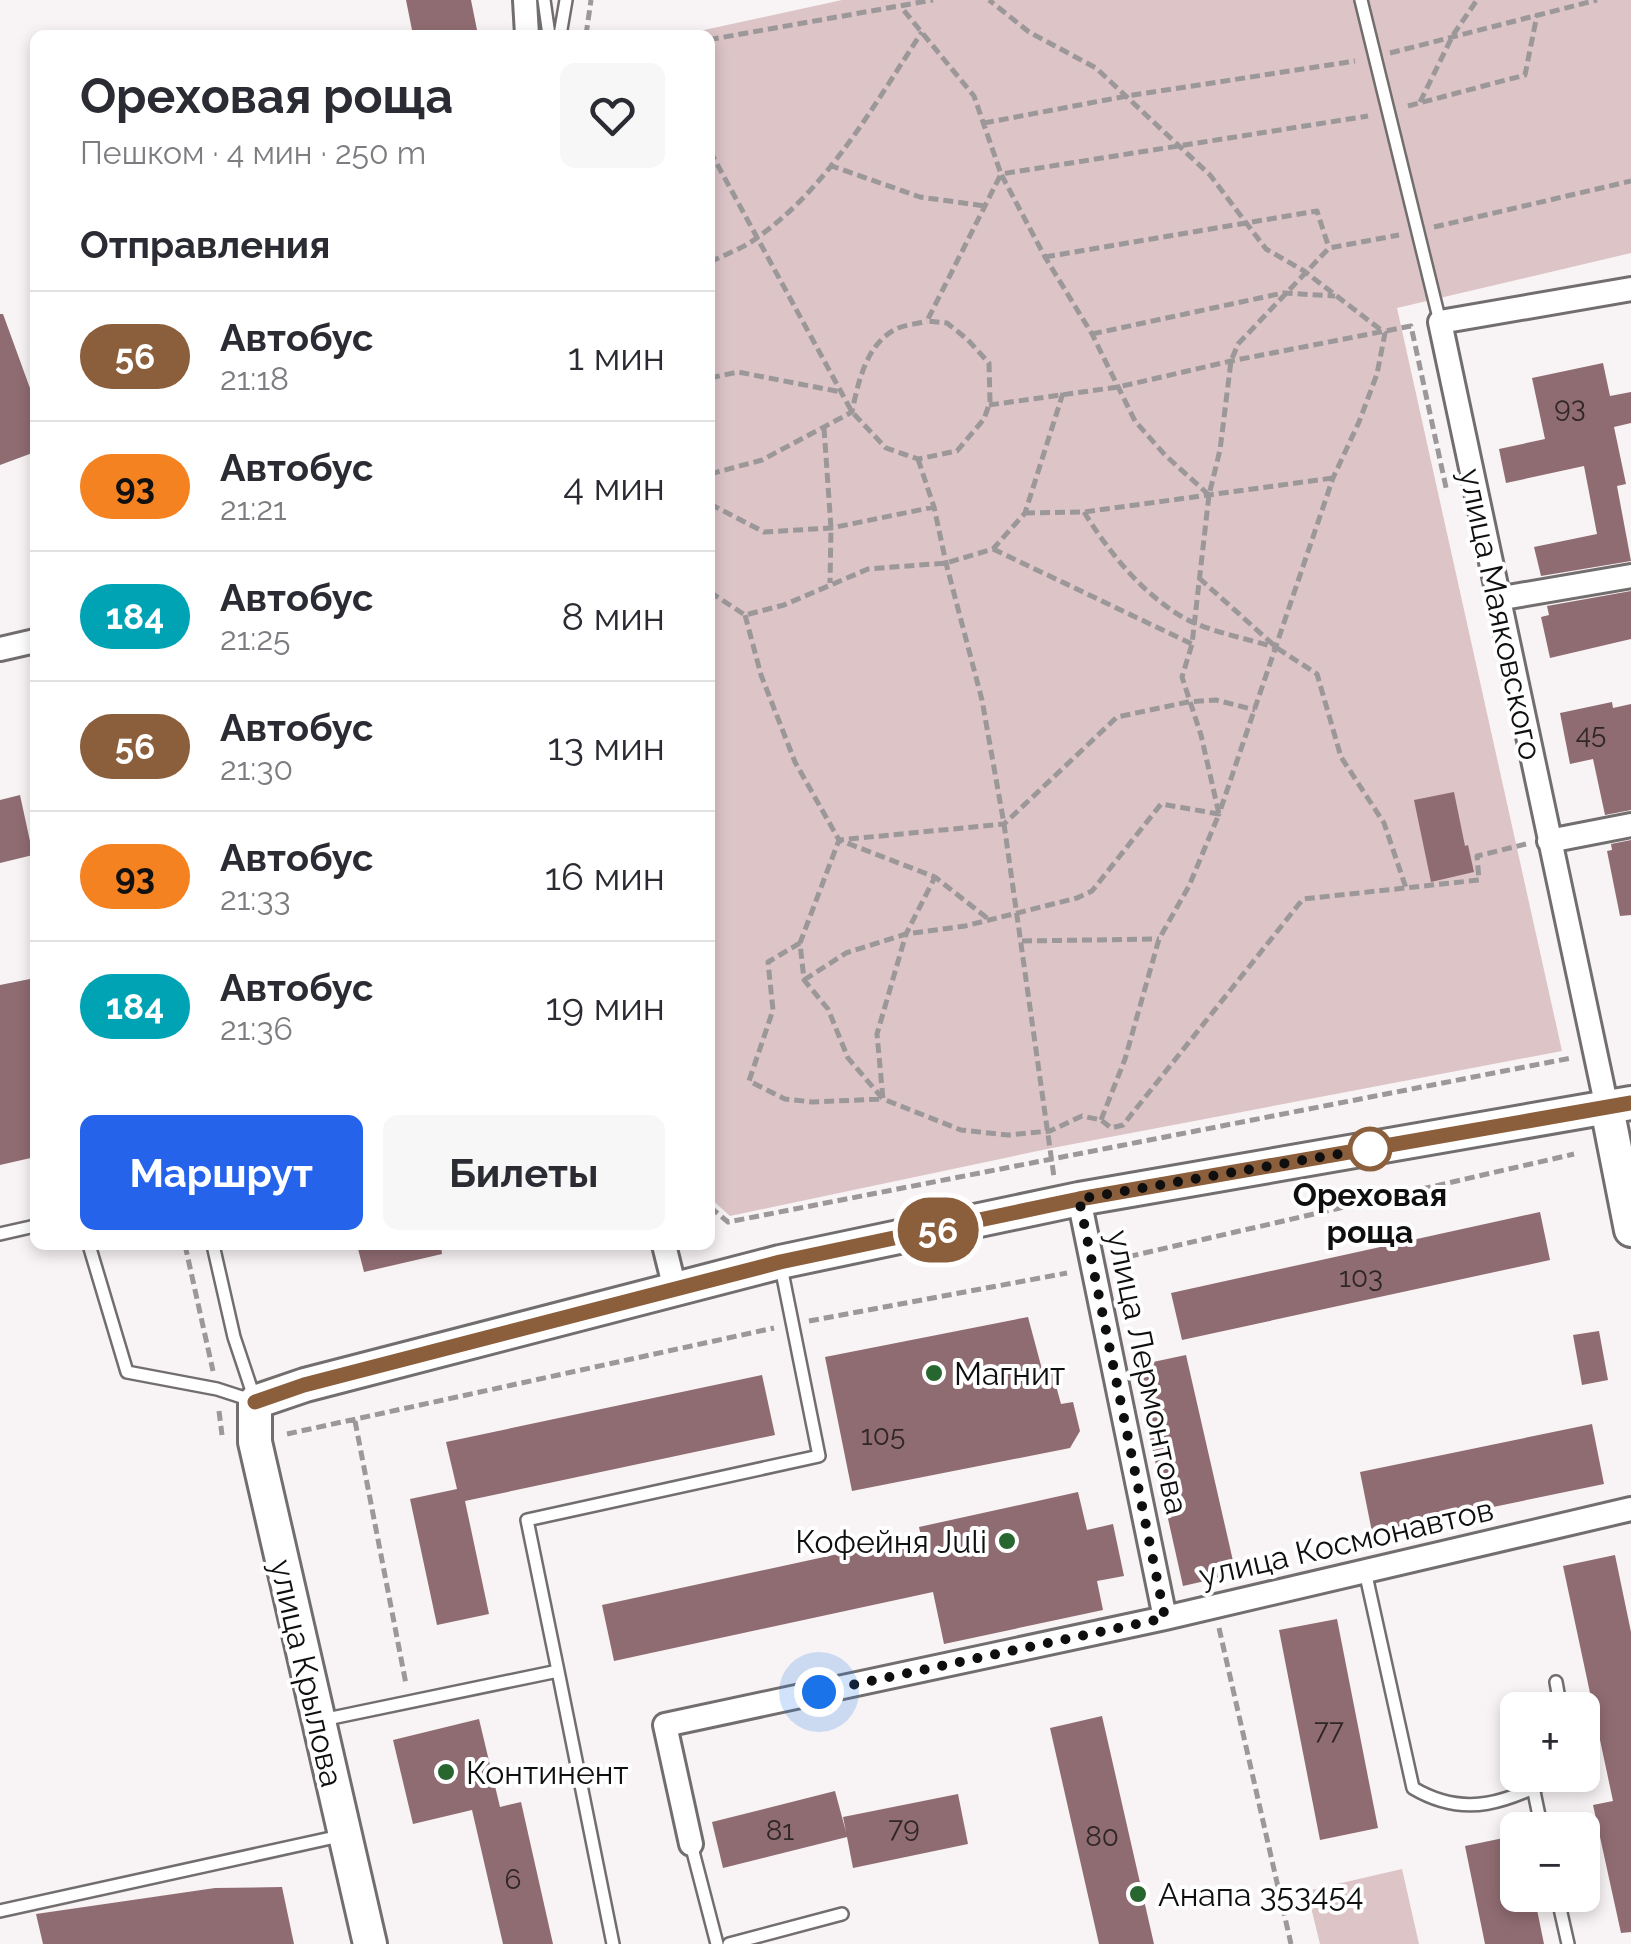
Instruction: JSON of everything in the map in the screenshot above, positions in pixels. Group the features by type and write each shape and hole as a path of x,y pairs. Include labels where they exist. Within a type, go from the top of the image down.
{"street":[{"path":"524,0 527,30"},
{"path":"1440,322 1631,289"},
{"name":"улица Маяковского","path":"1440,322 1548,842 1619,1106 1631,1230"},
{"path":"1497,599 1631,576"},
{"path":"0,649 30,642"},
{"path":"1548,842 1631,825"},
{"path":"255,1402 304,1385 780,1262 1068,1202 1619,1106"},
{"name":"улица Лермонтова","path":"1068,1202 1092,1265 1165,1618"},
{"path":"665,1250 675,1289"},
{"name":"улица Крылова","path":"255,1402 255,1442 370,1944"},
{"name":"улица Космонавтов","path":"691,1844 665,1726 1165,1618 1631,1509"}],"lane":[{"path":"544,0 548,30"},
{"path":"561,30 566,0"},
{"name":"улица Маяковского","path":"1361,0 1440,322"},
{"path":"0,1234 30,1227"},
{"path":"91,1250 127,1372 217,1389 255,1402"},
{"path":"213,1250 234,1337 255,1402"},
{"path":"614,1944 527,1520 819,1456 780,1262"},
{"path":"1366,1571 1412,1788 1437,1802 1494,1804 1522,1792"},
{"path":"318,1720 558,1671"},
{"path":"1556,1682 1557,1692"},
{"path":"0,1911 344,1836"},
{"path":"691,1844 717,1944"},
{"path":"1561,1912 1568,1944"},
{"path":"728,1944 842,1914"}],"path":[{"path":"587,30 591,0"},
{"path":"715,38 933,0"},
{"path":"989,0 1029,32 1096,68 1210,175 1266,249 1385,332"},
{"path":"1420,102 1453,35 1477,0"},
{"path":"984,123 1127,96 1375,58 1598,0"},
{"path":"901,6 974,96 1001,174 1092,334 1135,421 1165,456 1208,494"},
{"path":"1001,174 1389,112 1525,76 1537,14"},
{"path":"715,260 756,239 798,203 861,124 922,32"},
{"path":"715,161 852,412 886,448 918,459 958,450 984,419 989,405 989,364 968,338 947,324 927,321 894,329 876,347 860,374 852,412 762,460 715,473"},
{"path":"829,164 920,198 985,206"},
{"path":"927,321 1001,174"},
{"path":"1045,257 1317,211 1329,248"},
{"path":"1092,334 1282,293 1336,296"},
{"path":"989,405 1118,387 1411,326 1450,505"},
{"path":"1101,1120 1125,1059 1159,939 1189,886 1219,814 1332,478 1365,406 1385,332"},
{"path":"1219,814 1201,735 1182,678 1192,644 1208,494 1220,450 1231,361"},
{"path":"715,377 738,372 841,392"},
{"path":"745,615 784,605 868,569 946,563 993,548 1025,513 1063,394"},
{"path":"824,428 831,528 830,583"},
{"path":"918,459 934,506 982,700 1054,1160 1068,1202"},
{"path":"1025,513 1084,512 1332,478"},
{"path":"715,507 764,532 831,528 934,506"},
{"path":"1084,512 1100,538 1157,601 1194,622 1277,648"},
{"path":"993,548 1192,644"},
{"path":"1200,578 1277,648 1317,674 1341,756 1384,823 1406,888"},
{"path":"715,595 745,615 761,674 795,762 839,840 935,877 987,918"},
{"path":"839,840 1004,824 1117,716 1216,700 1255,710"},
{"path":"804,980 846,953 906,934 964,926 1092,891 1161,804 1219,814"},
{"path":"800,942 768,962 772,1010 748,1081 785,1099 883,1099 961,1130 1008,1134 1050,1131 1082,1116 1101,1120 1111,1128 1123,1125 1303,899 1479,880 1477,856 1526,845 1522,826"},
{"path":"839,840 800,942 804,980 828,1010 848,1058 883,1099"},
{"path":"883,1099 877,1034 906,934 935,877"},
{"path":"1021,941 1159,939"},
{"path":"715,1211 728,1222 1571,1058"},
{"path":"1092,1265 1574,1154"},
{"path":"186,1250 217,1389 224,1448"},
{"path":"287,1434 793,1324 1067,1273"},
{"path":"355,1421 409,1702"},
{"path":"1214,1606 1291,1944"}],"shaded area":[{"name":"Ореховая роща","path":"842,0 1631,0 1631,253 1397,308 1562,1051 1052,1148 730,1216 715,1202 715,30 704,30"},
{"path":"1402,1869 1419,1944 1320,1944 1307,1891"}],"building":[{"path":"406,0 471,0 477,30 412,30"},
{"path":"3,314 30,388 30,454 0,465"},
{"path":"1603,363 1610,396 1631,392 1631,423 1614,427 1626,484 1617,486 1631,561 1541,576 1534,547 1597,534 1584,466 1506,483 1499,449 1545,439 1532,378"},
{"path":"1631,591 1631,639 1550,658 1541,617 1549,615 1547,606"},
{"path":"1612,702 1613,708 1631,704 1631,810 1605,815 1593,759 1570,764 1560,713"},
{"path":"1454,792 1474,872 1431,882 1414,800"},
{"path":"20,795 30,856 0,863 0,800"},
{"path":"1631,840 1631,915 1620,916 1607,851 1612,850 1611,844"},
{"path":"30,979 30,1158 0,1165 0,985"},
{"path":"1540,1212 1550,1260 1182,1340 1171,1293"},
{"path":"358,1250 442,1250 442,1254 364,1272"},
{"path":"1028,1317 1043,1373 1052,1371 1061,1404 1073,1402 1080,1431 1070,1448 852,1491 825,1357"},
{"path":"1599,1331 1608,1380 1582,1385 1573,1335"},
{"path":"1186,1355 1236,1574 1183,1586 1134,1366"},
{"path":"762,1375 775,1435 465,1501 489,1614 437,1625 410,1499 457,1489 446,1442"},
{"path":"1592,1424 1604,1484 1372,1532 1360,1472"},
{"path":"1078,1492 1087,1530 1113,1524 1124,1576 1097,1581 1103,1610 944,1644 933,1592 614,1661 602,1605 921,1536 919,1527"},
{"path":"1615,1555 1631,1632 1631,1932 1621,1933 1600,1837 1600,1812 1595,1812 1593,1805 1613,1801 1600,1740 1600,1692 1590,1692 1563,1566"},
{"path":"1337,1619 1378,1828 1320,1840 1279,1630"},
{"path":"1102,1716 1154,1944 1099,1944 1050,1728"},
{"path":"479,1719 500,1807 521,1802 553,1944 503,1944 472,1810 413,1824 393,1740"},
{"path":"835,1791 846,1832 843,1817 958,1794 968,1844 853,1868 847,1837 723,1868 712,1822"},
{"path":"1500,1839 1500,1912 1537,1912 1544,1944 1485,1944 1465,1846"},
{"path":"282,1887 294,1944 43,1944 36,1914 215,1888"}],"bus line":[{"name":"56","path":"255,1402 304,1385 780,1262 1079,1199 1631,1103"}],"place":[{"name":"Ореховая роща","path":"1370,1149"},
{"name":"Магнит","path":"934,1373"},
{"name":"Кофейня Juli","path":"1007,1541"},
{"name":"Континент","path":"446,1772"},
{"name":"Анапа 353454","path":"1138,1894"}],"route":[{"path":"819,1692 1165,1618 1079,1199 1379,1147 1370,1149"}]}
